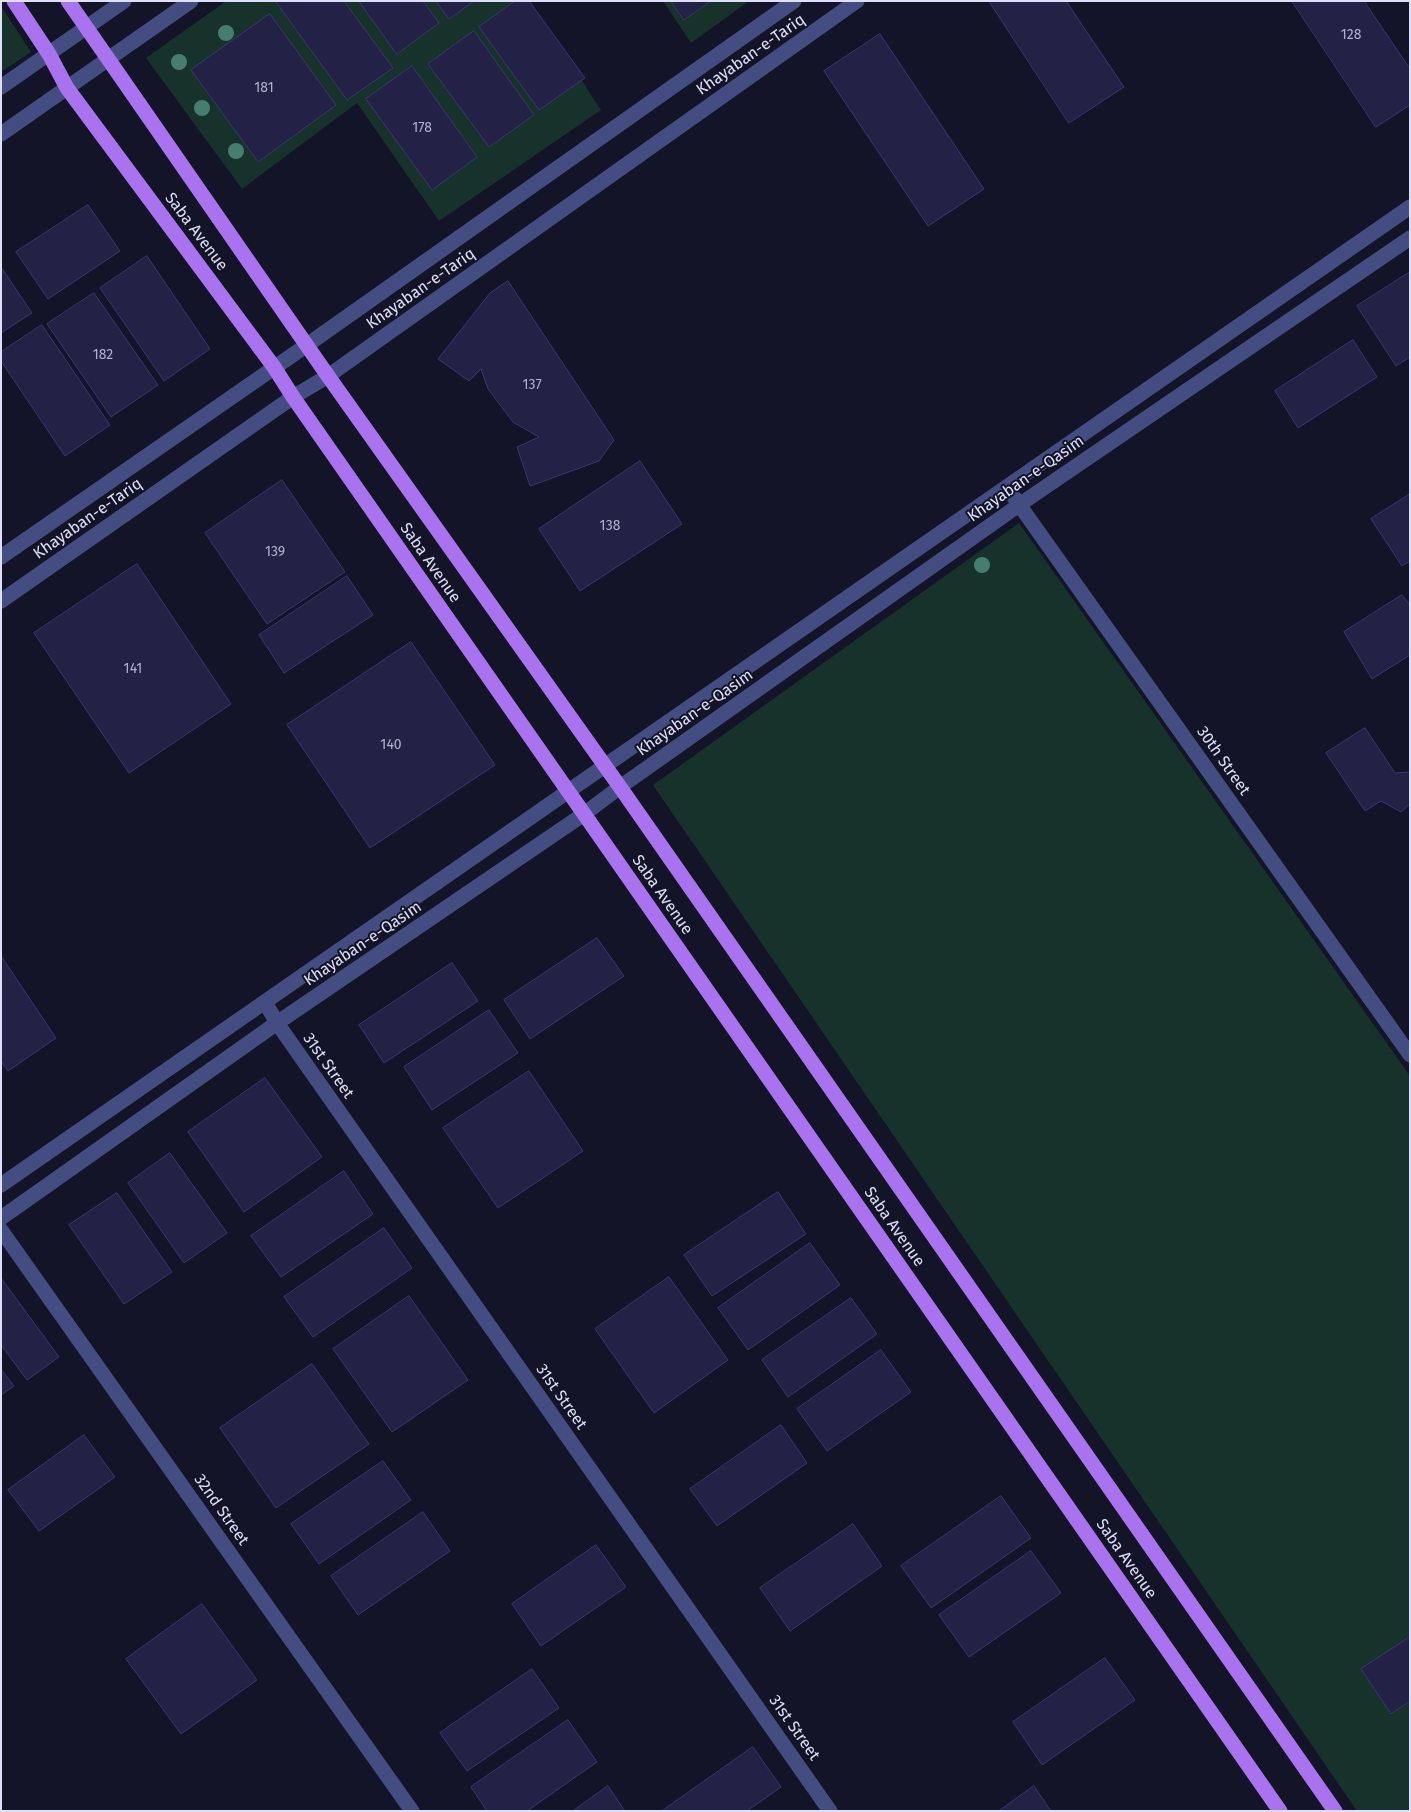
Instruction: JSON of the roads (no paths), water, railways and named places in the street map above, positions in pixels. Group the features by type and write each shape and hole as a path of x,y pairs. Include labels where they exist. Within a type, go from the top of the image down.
{"main road":[{"name":"Saba Avenue","path":"14,1 49,54 67,88 274,367 293,397 1280,1811"},
{"name":"Saba Avenue","path":"68,1 328,376 620,787 1335,1811"}],"street":[{"path":"1,87 124,1"},
{"path":"1,134 191,1"},
{"name":"Khayaban-e-Tariq","path":"1,557 307,345 794,1"},
{"name":"Khayaban-e-Tariq","path":"1,601 293,397 328,376 857,1"},
{"name":"Khayaban-e-Qasim","path":"1,1185 1410,208"},
{"name":"Khayaban-e-Qasim","path":"1,1218 277,1023 584,814 1019,505 1410,238"},
{"name":"30th Street","path":"1007,487 1410,1055"},
{"name":"31st Street","path":"265,1002 277,1023 830,1811"},
{"name":"32nd Street","path":"1,1230 412,1811"}]}
